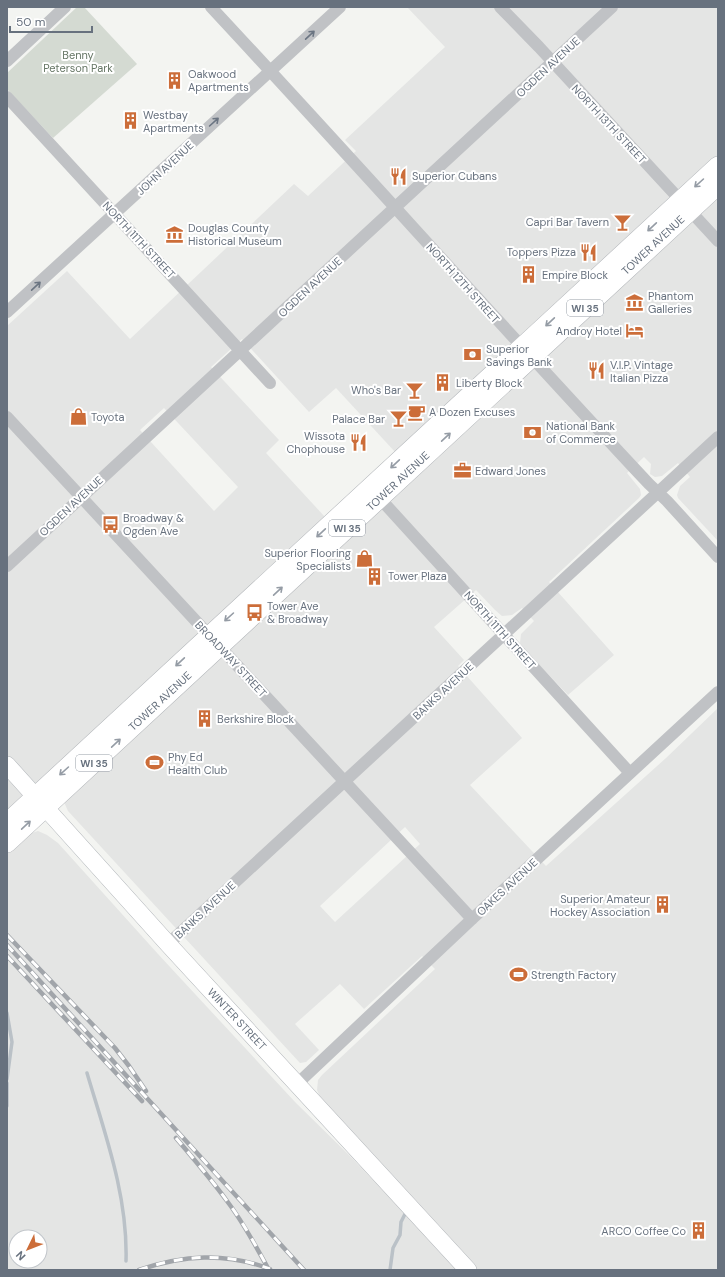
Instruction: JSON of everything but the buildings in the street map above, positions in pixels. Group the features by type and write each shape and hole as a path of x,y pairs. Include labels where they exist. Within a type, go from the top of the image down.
{"main road":[{"name":"TOWER AVENUE","path":"7,842 41,802 685,205 718,166"},
{"name":"TOWER AVENUE","path":"685,205 718,185"},
{"name":"TOWER AVENUE","path":"7,823 41,802"}],"street":[{"path":"7,61 65,7"},
{"name":"NORTH 12TH STREET","path":"211,7 526,352 718,557"},
{"name":"JOHN AVENUE","path":"7,312 340,7"},
{"name":"NORTH 13TH STREET","path":"500,7 553,62 718,241"},
{"name":"OGDEN AVENUE","path":"7,566 612,7"},
{"name":"NORTH 11TH STREET","path":"7,97 270,383"},
{"name":"BROADWAY STREET","path":"7,417 472,919"},
{"name":"BANKS AVENUE","path":"168,944 718,437"},
{"name":"NORTH 11TH STREET","path":"375,493 630,773"},
{"name":"OAKES AVENUE","path":"297,1084 472,919 718,692"},
{"name":"WINTER STREET","path":"7,765 168,944 468,1270"}],"shaded area":[{"path":"407,7 718,7 718,155 396,453 336,388 309,412 242,339 211,367 279,440 266,453 325,517 7,811 7,326 67,271 130,339 294,184 308,196 356,151 345,140 445,47","holes":["164,408 238,487 214,511 140,430"]},
{"path":"718,196 718,541 678,498 677,495 680,486 690,477 678,463 662,476 655,477 650,474 651,464 644,457 627,473 640,489 641,495 639,498 549,582 614,655 568,695 520,643 521,634 534,621 522,608 512,615 502,616 476,590 434,627 464,660 458,666 522,738 470,785 546,866 666,758 718,708 718,1270 478,1270 320,1097 317,1090 318,1080 322,1075 435,969 422,956 364,1009 340,984 295,1024 319,1050 306,1062 300,1063 68,811 64,802","holes":["405,827 420,844 335,922 320,906"]},
{"path":"38,831 47,835 58,843 296,1103 349,1155 458,1270 7,1270 7,854 29,834"}],"green space":[{"name":"Benny Peterson Park","path":"77,7 84,7 137,64 53,138 7,89 7,73"}],"waterway":[{"path":"7,1013 12,1042 7,1079"},
{"path":"87,1073 108,1142 119,1189 126,1237 126,1261"},
{"path":"7,1083 7,1106"},
{"path":"390,1270 393,1248 400,1235 401,1222 405,1214"}],"railway":[{"path":"7,935 115,1048 146,1091"},
{"path":"7,945 304,1270"},
{"path":"7,956 142,1101"},
{"path":"176,1138 233,1209 269,1270"},
{"path":"139,1270 172,1261 204,1258 237,1260 270,1269"}],"place":[{"name":"Oakwood Apartments","path":"175,80"},
{"name":"Westbay Apartments","path":"130,121"},
{"name":"Superior Cubans","path":"399,176"},
{"name":"Capri Bar Tavern","path":"622,222"},
{"name":"Douglas County Historical Museum","path":"175,234"},
{"name":"Toppers Pizza","path":"589,252"},
{"name":"Empire Block","path":"529,275"},
{"name":"Phantom Galleries","path":"635,302"},
{"name":"Androy Hotel","path":"635,331"},
{"name":"Superior Savings Bank","path":"473,355"},
{"name":"V.I.P. Vintage Italian Pizza","path":"597,371"},
{"name":"Liberty Block","path":"443,383"},
{"name":"Who's Bar","path":"414,390"},
{"name":"A Dozen Excuses","path":"416,412"},
{"name":"Toyota","path":"78,417"},
{"name":"Palace Bar","path":"398,419"},
{"name":"National Bank of Commerce","path":"533,432"},
{"name":"Wissota Chophouse","path":"358,442"},
{"name":"Edward Jones","path":"462,471"},
{"name":"Broadway & Ogden Ave","path":"110,524"},
{"name":"Superior Flooring Specialists","path":"364,559"},
{"name":"Tower Plaza","path":"375,576"},
{"name":"Tower Ave & Broadway","path":"254,612"},
{"name":"Berkshire Block","path":"204,719"},
{"name":"Phy Ed Health Club","path":"155,763"},
{"name":"Superior Amateur Hockey Association","path":"663,905"},
{"name":"Strength Factory","path":"518,975"},
{"name":"ARCO Coffee Co","path":"699,1231"}]}
